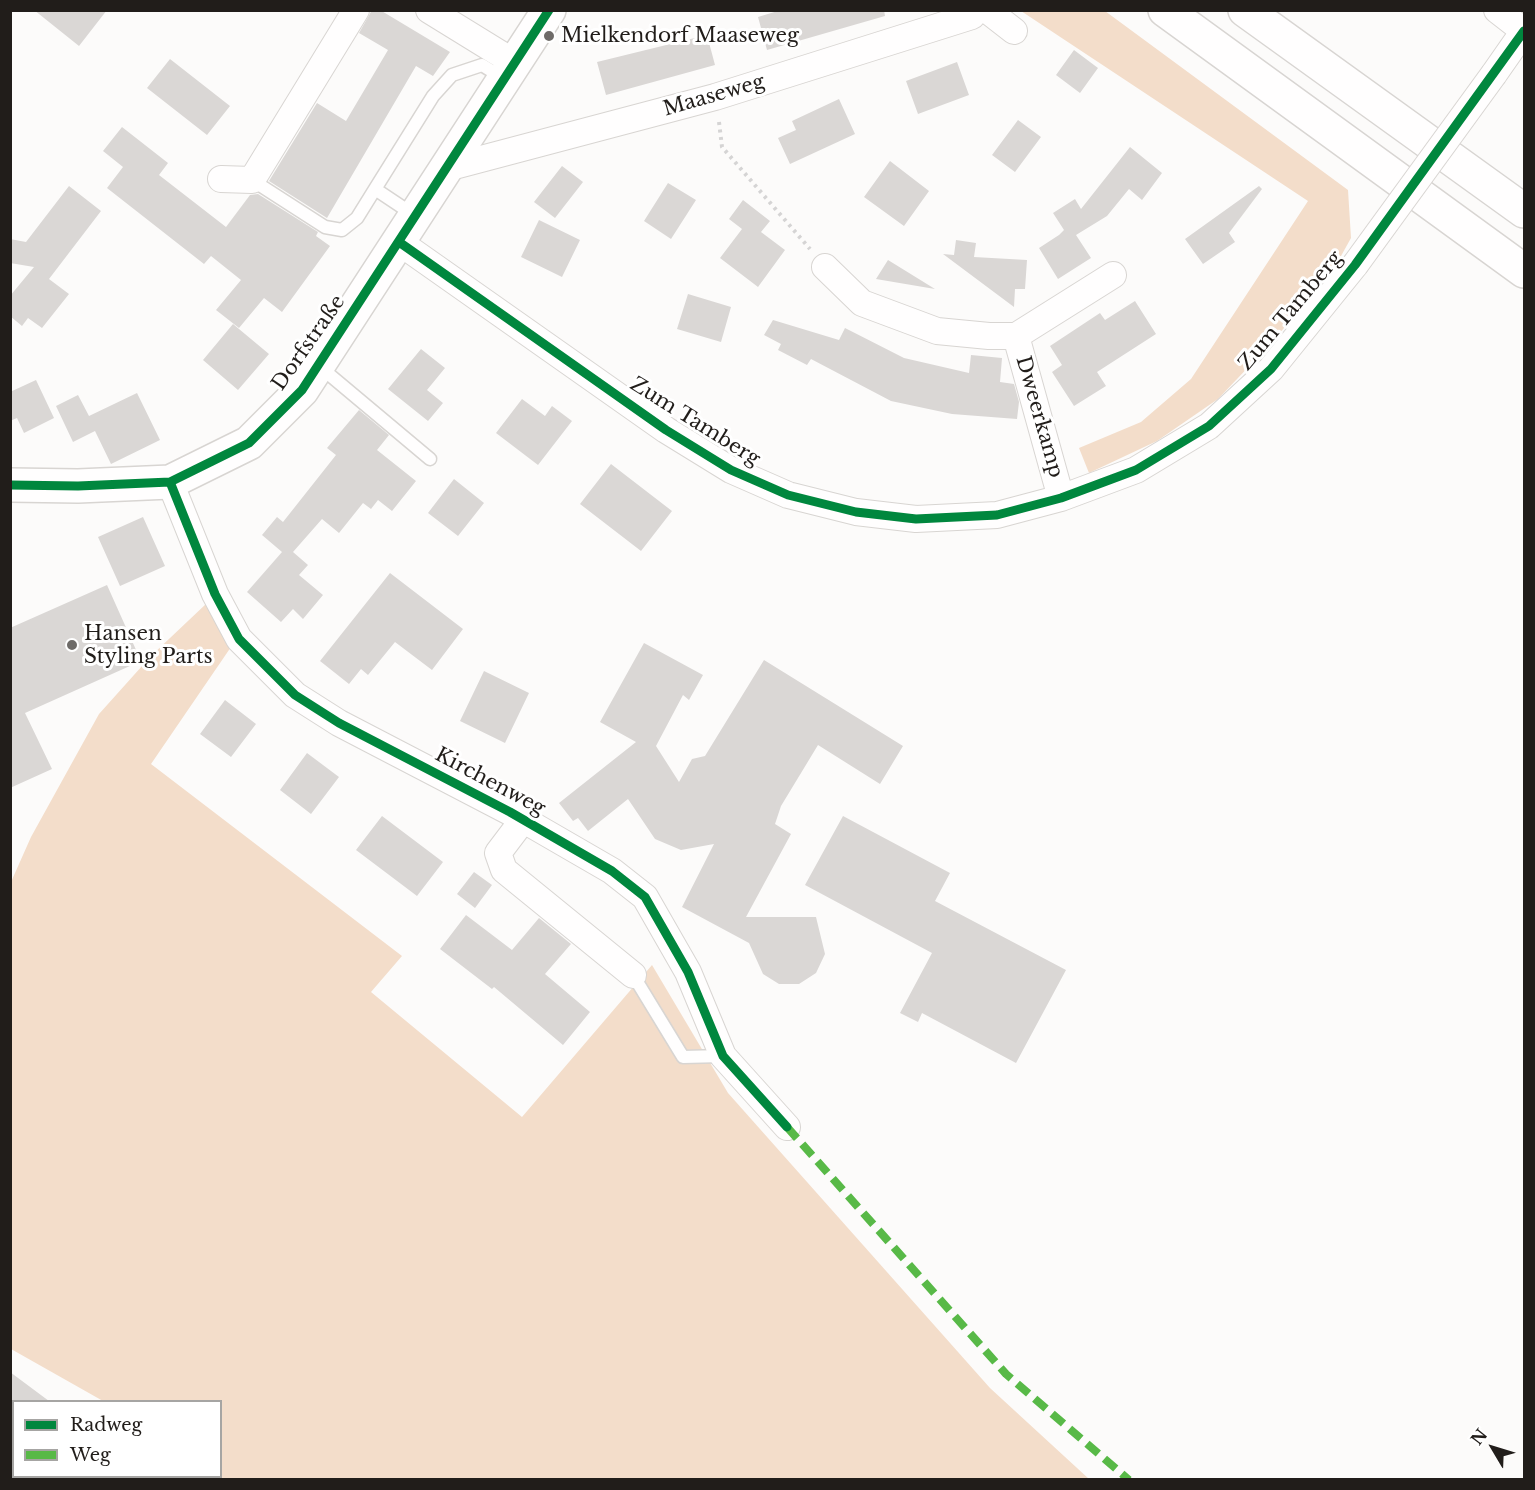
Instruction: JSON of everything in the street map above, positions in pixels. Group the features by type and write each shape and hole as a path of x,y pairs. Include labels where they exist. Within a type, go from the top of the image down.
{"main road":[{"name":"Dorfstraße","path":"10,485 78,486 170,482 249,443 302,390 549,10"},
{"path":"1165,10 1524,271"},
{"path":"1245,10 1524,212"}],"street":[{"path":"221,179 252,180 356,10"},
{"path":"429,10 510,71"},
{"name":"Maaseweg","path":"447,168 715,97 972,16 976,10"},
{"path":"987,10 1014,31"},
{"path":"1497,10 1524,31"},
{"name":"Zum Tamberg","path":"407,229 666,430 731,470 788,495 856,512 916,519 997,515 1061,498 1136,470 1209,426 1271,369 1355,265 1524,31"},
{"name":"Dweerkamp","path":"825,267 862,303 937,331 989,336 1016,336 1113,274"},
{"name":"Dweerkamp","path":"1016,336 1061,498"},
{"name":"Kirchenweg","path":"170,482 215,594 239,639 295,695 339,723 523,820 612,872 645,897 688,972 723,1056 787,1127"},
{"path":"523,820 498,853 504,870 633,975"}],"lane":[{"path":"252,180 325,227 342,230 357,218 433,96 452,75 482,65 510,71"},
{"path":"375,189 407,229"},
{"path":"318,365 430,459"},
{"path":"633,975 683,1057 723,1056"}],"path":[{"path":"722,147 825,267"}],"shaded area":[{"path":"1021,11 1105,11 1348,190 1351,238 1341,256 1276,338 1218,399 1157,441 1089,473 1079,448 1141,422 1191,379 1308,201"},
{"path":"207,603 231,647 151,764 402,956 371,992 522,1117 652,965 728,1093 990,1388 1089,1479 163,1479 222,1478 222,1400 101,1400 11,1349 11,882 31,837 99,714 151,656"}],"building":[{"path":"34,10 107,10 79,46"},
{"path":"372,10 380,10 450,52 433,76 416,66 327,218 269,181 317,103 346,121 388,50 359,33"},
{"path":"781,10 884,10 885,16 767,50 758,17"},
{"path":"707,35 715,65 606,95 597,62"},
{"path":"1074,50 1098,68 1080,93 1056,75"},
{"path":"170,59 230,106 207,135 147,88"},
{"path":"957,62 969,95 918,114 906,81"},
{"path":"839,99 855,134 790,164 778,138 796,130 792,121"},
{"path":"1018,120 1041,137 1015,172 992,155"},
{"path":"122,127 168,163 159,175 226,227 250,195 258,194 318,232 316,236 330,246 282,312 264,298 239,328 216,310 241,280 211,256 204,264 107,188 123,167 103,151"},
{"path":"1130,147 1162,173 1142,200 1129,189 1107,216 1076,235 1091,258 1058,279 1039,248 1064,230 1053,213 1075,199 1081,209"},
{"path":"890,161 929,191 904,226 864,197"},
{"path":"562,166 583,182 555,218 534,202"},
{"path":"668,183 696,200 671,239 644,221"},
{"path":"69,186 101,211 49,279 69,294 42,328 28,318 22,326 10,316 10,296 34,267 10,263 10,239 26,242"},
{"path":"1259,186 1262,189 1229,233 1235,242 1203,264 1185,239"},
{"path":"743,200 770,221 761,232 785,250 758,287 720,258 742,229 729,219"},
{"path":"539,220 580,240 562,277 521,257"},
{"path":"956,240 976,243 974,257 1027,260 1025,289 1015,289 1014,307 943,254 954,255"},
{"path":"888,260 935,289 876,279"},
{"path":"688,294 731,307 721,342 677,329"},
{"path":"1135,301 1156,334 1097,372 1106,386 1074,406 1052,372 1062,365 1050,346 1100,313 1105,320"},
{"path":"773,320 839,340 845,328 904,358 969,373 971,355 1002,358 1000,382 1014,384 1019,402 1017,419 952,414 891,401 811,359 807,365 778,350 781,344 764,335"},
{"path":"233,324 269,354 238,390 203,360"},
{"path":"421,349 445,368 427,390 443,403 428,421 388,389"},
{"path":"36,380 54,418 24,433 17,418 10,421 10,392"},
{"path":"137,393 160,440 111,464 95,431 73,442 56,406 78,395 89,416"},
{"path":"522,399 545,416 552,406 572,421 538,465 496,433"},
{"path":"359,410 389,435 377,450 416,481 392,511 378,500 371,509 363,503 339,533 322,519 293,552 308,565 299,575 323,595 303,619 293,609 281,622 247,592 282,552 262,535 277,517 283,522 336,455 327,448"},
{"path":"611,464 672,511 641,551 580,504"},
{"path":"454,479 484,503 458,536 428,513"},
{"path":"143,517 165,566 120,586 98,537"},
{"path":"390,573 463,629 432,670 395,642 368,675 361,669 349,684 320,661"},
{"name":"Hansen Styling Parts","path":"107,585 141,661 25,713 52,769 10,788 10,628"},
{"path":"644,643 703,675 689,700 683,695 656,746 679,782 692,759 705,756 764,660 903,746 880,784 818,745 781,806 775,824 791,834 746,917 816,917 825,954 816,973 799,984 779,984 763,974 749,943 682,907 714,844 681,850 655,839 628,799 588,831 578,818 573,821 559,803 636,742 600,722"},
{"path":"484,671 529,693 505,743 460,721"},
{"path":"225,700 256,724 231,757 200,734"},
{"path":"307,753 339,777 311,814 280,790"},
{"path":"382,816 443,862 417,896 356,850"},
{"path":"843,816 950,873 935,901 1066,970 1016,1063 922,1013 918,1022 900,1013 932,953 805,885"},
{"path":"474,872 492,885 475,908 457,894"},
{"path":"466,915 512,950 539,918 571,944 545,974 590,1012 563,1045 494,987 492,989 440,949"},
{"path":"10,1372 48,1400 12,1400 10,1401"}],"marked path":[{"path":"787,1127 1006,1374 1129,1480"}],"cycle path":[{"path":"10,485 78,486 170,482 249,443 302,390 549,10"},
{"path":"399,242 666,430 731,470 788,495 856,512 916,519 997,515 1061,498 1136,470 1209,426 1271,369 1355,265 1524,31"},
{"path":"170,482 215,594 239,639 295,695 339,723 510,812 612,871 645,897 688,972 723,1056 787,1127"}],"place":[{"name":"Mielkendorf Maaseweg","path":"549,36"},
{"name":"Hansen Styling Parts","path":"72,645"}]}
